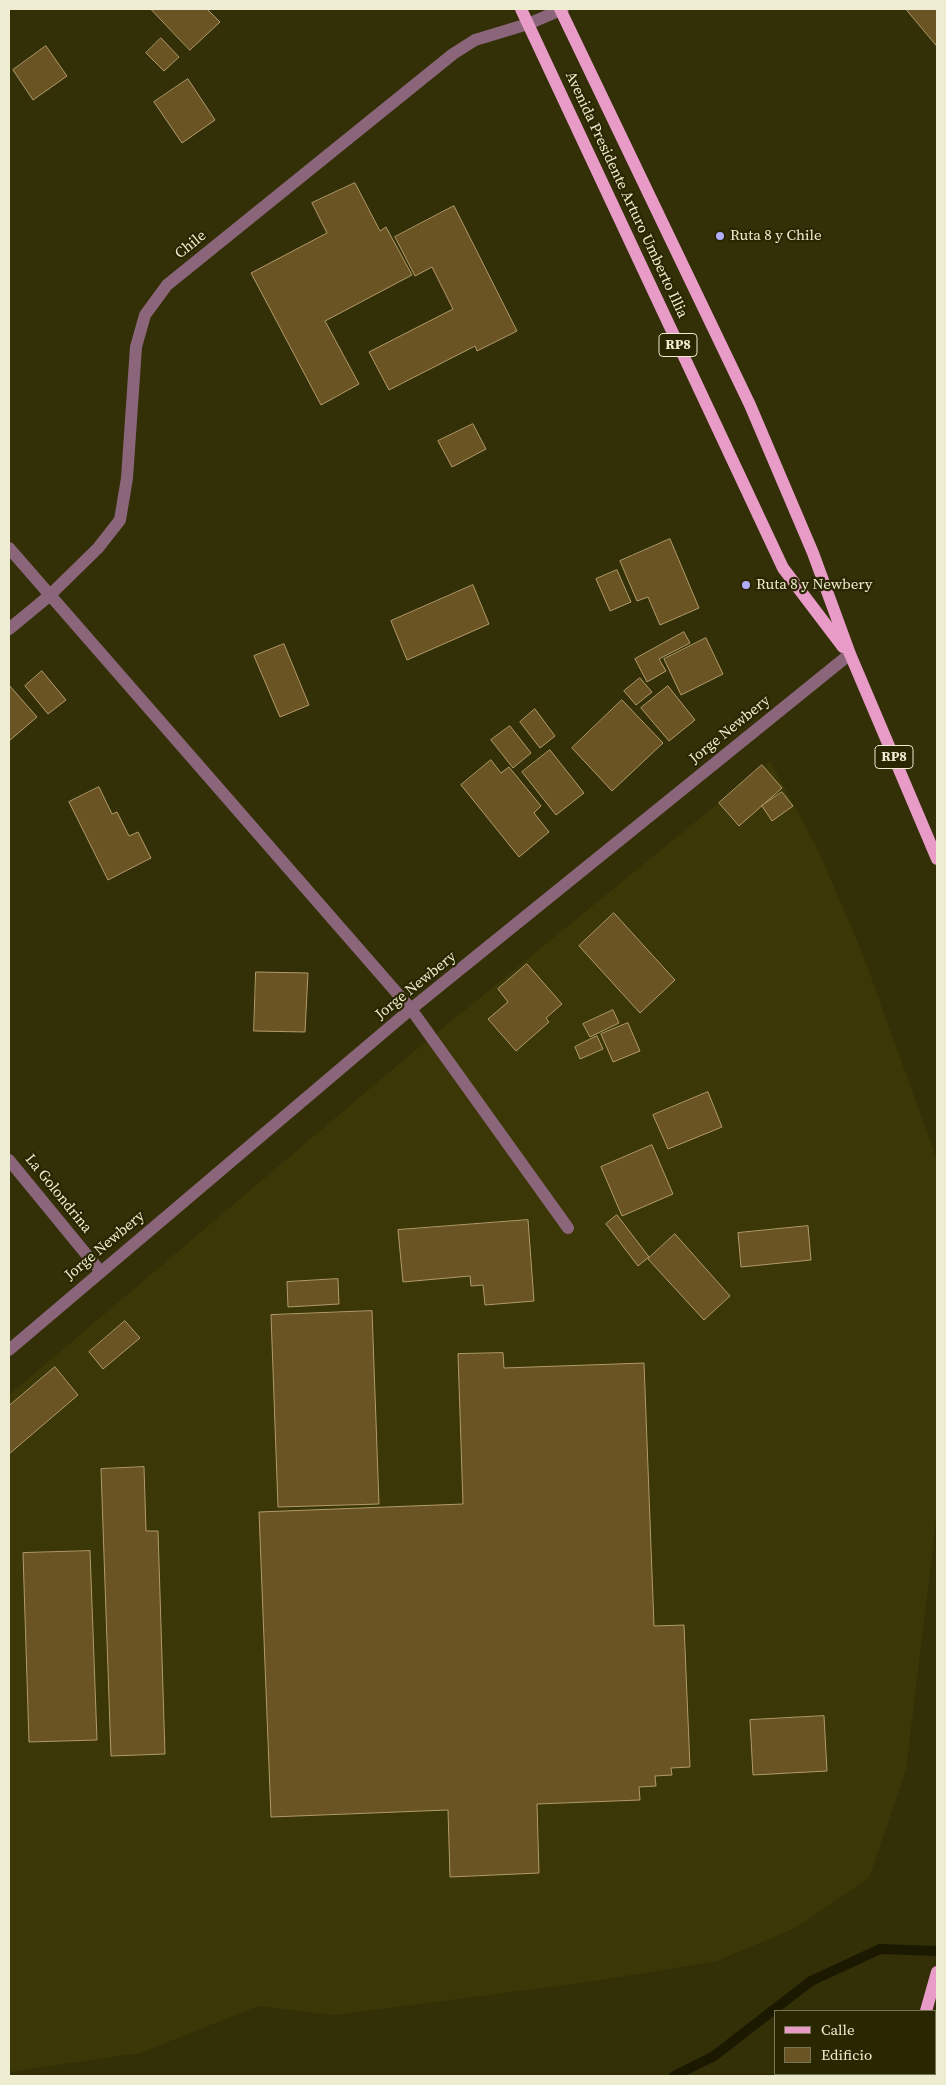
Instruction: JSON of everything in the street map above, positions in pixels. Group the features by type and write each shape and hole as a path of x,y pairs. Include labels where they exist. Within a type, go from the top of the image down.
{"main road":[{"name":"Avenida Presidente Arturo Umberto Illia","path":"521,9 782,568 810,607 850,654"},
{"name":"Avenida Presidente Arturo Umberto Illia","path":"561,9 750,405 813,553 850,654 937,859"},
{"path":"926,2010 937,1972"}],"street":[{"name":"Chile","path":"9,629 48,596 98,548 120,520 127,478 136,347 145,315 167,285 453,54 474,40 528,24 561,9"},
{"path":"9,548 48,596 411,1010 568,1228"},
{"name":"Jorge Newbery","path":"9,1350 100,1271 411,1010 850,654"},
{"name":"La Golondrina","path":"9,1160 100,1271"}],"shaded area":[{"path":"770,761 817,848 862,952 937,1160 937,1513 906,1770 869,1878 795,1928 717,1961 582,1983 334,2015 258,2006 140,2053 9,2072 9,1395 400,1063"}],"building":[{"path":"151,9 207,9 220,22 190,50"},
{"path":"906,9 937,9 937,46"},
{"path":"161,38 179,57 164,71 146,53"},
{"path":"46,46 67,76 33,100 13,70"},
{"path":"188,79 215,120 182,143 154,102"},
{"path":"355,183 380,231 386,227 412,275 325,321 359,384 321,405 251,273 327,233 312,203"},
{"path":"454,206 517,331 477,351 475,346 389,390 369,352 453,309 432,267 415,276 395,237"},
{"path":"473,424 486,449 452,467 438,441"},
{"path":"670,539 699,608 660,625 648,597 637,601 620,561"},
{"path":"617,570 631,602 610,611 596,579"},
{"path":"473,585 489,624 407,660 391,621"},
{"path":"684,632 690,643 659,659 666,671 647,682 635,659"},
{"path":"706,638 723,674 681,695 664,659"},
{"path":"284,644 309,705 280,717 254,656"},
{"path":"42,671 66,700 48,714 25,686"},
{"path":"640,678 652,692 636,705 624,691"},
{"path":"9,685 37,717 9,741"},
{"path":"668,686 695,720 669,741 641,708"},
{"path":"622,700 663,743 612,791 572,748"},
{"path":"535,709 555,736 540,748 520,722"},
{"path":"510,726 531,753 513,768 491,740"},
{"path":"550,750 584,793 556,815 522,772"},
{"path":"491,760 501,773 509,767 541,806 534,813 549,832 519,857 461,785"},
{"path":"762,765 782,788 739,826 719,803"},
{"path":"99,787 112,814 117,812 129,836 138,832 151,858 108,880 69,802"},
{"path":"782,792 793,806 772,821 762,806"},
{"path":"614,913 675,980 640,1013 579,946"},
{"path":"527,964 562,1004 546,1018 549,1022 516,1051 488,1019 508,1002 498,989"},
{"path":"256,972 308,973 305,1032 254,1031"},
{"path":"613,1010 619,1023 590,1037 583,1024"},
{"path":"628,1023 640,1051 613,1062 601,1034"},
{"path":"597,1036 603,1049 580,1059 575,1047"},
{"path":"708,1092 722,1127 668,1149 653,1115"},
{"path":"652,1145 673,1194 622,1216 601,1167"},
{"path":"617,1215 649,1257 638,1266 606,1224"},
{"path":"528,1220 534,1301 485,1305 483,1285 471,1286 470,1276 403,1282 398,1230"},
{"path":"808,1226 811,1260 741,1267 738,1233"},
{"path":"675,1234 730,1296 704,1320 648,1259"},
{"path":"338,1279 339,1304 288,1307 287,1282"},
{"path":"372,1311 379,1504 278,1507 271,1315"},
{"path":"125,1321 140,1338 103,1369 89,1352"},
{"path":"503,1353 504,1368 644,1363 654,1626 684,1625 690,1767 671,1768 672,1775 655,1776 656,1786 639,1787 640,1800 537,1804 539,1873 450,1877 448,1810 271,1817 259,1512 463,1504 458,1354"},
{"path":"55,1367 78,1395 9,1454 9,1406"},
{"path":"144,1467 146,1531 158,1531 165,1754 111,1756 101,1469"},
{"path":"90,1551 97,1740 29,1742 23,1553"},
{"path":"824,1716 827,1771 753,1775 750,1720"}],"waterway":[{"path":"674,2076 714,2056 811,1981 880,1949 937,1951"}],"place":[{"name":"Ruta 8 y Chile","path":"720,236"},
{"name":"Ruta 8 y Newbery","path":"746,585"}]}
